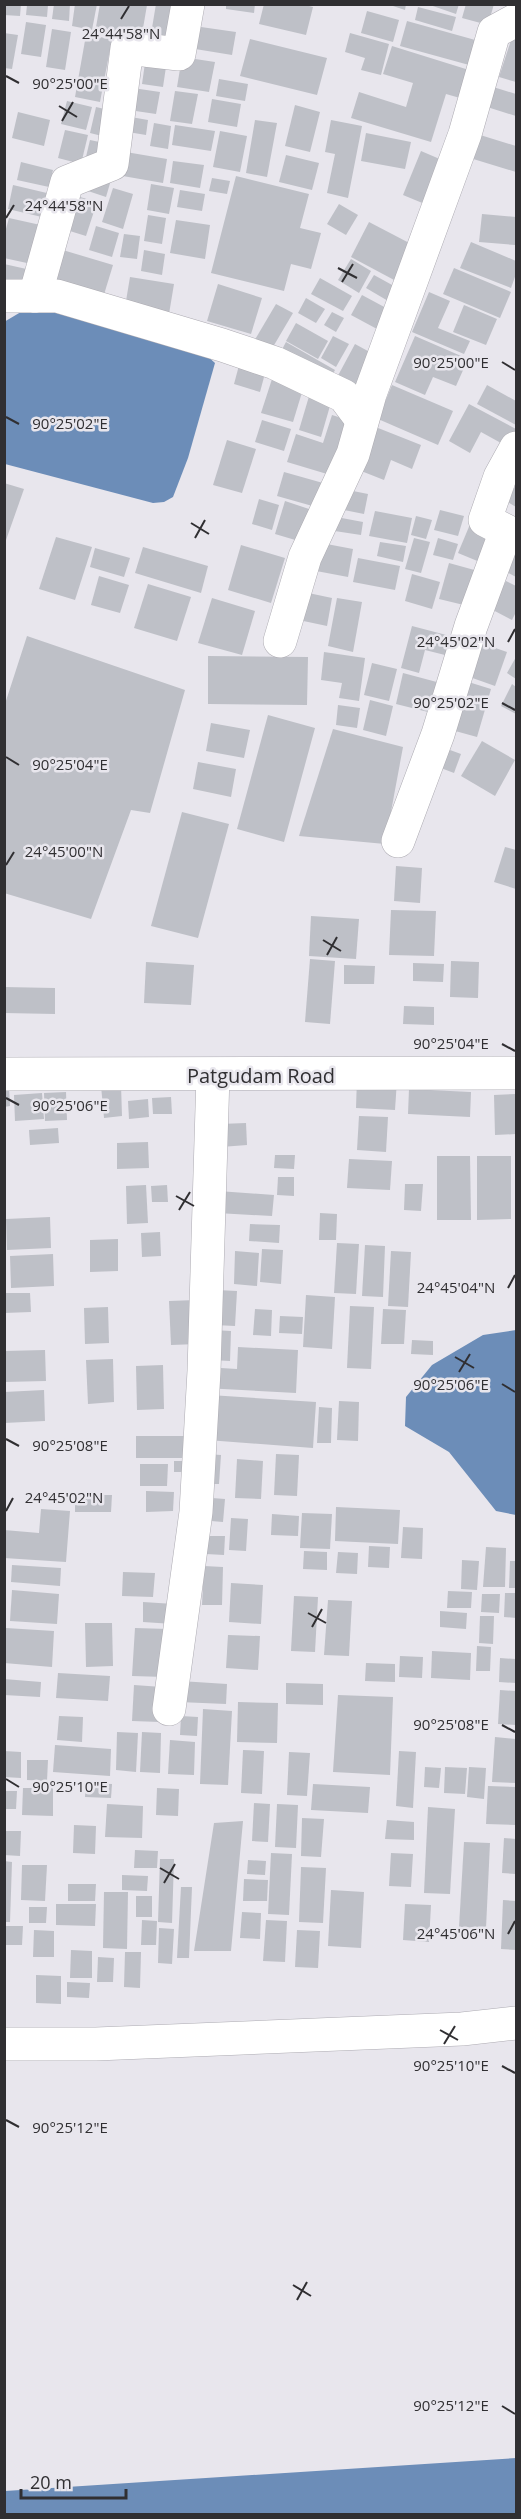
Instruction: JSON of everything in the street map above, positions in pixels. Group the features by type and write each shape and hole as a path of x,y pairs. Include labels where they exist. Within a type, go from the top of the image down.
{"street":[{"path":"188,4 179,54 127,48 112,164 67,182 20,296 57,297 222,345 275,363 344,396 362,420"},
{"path":"280,641 305,557 353,454 362,420 465,134 494,32 516,20"},
{"path":"398,841 438,734 471,626 511,533 485,520 500,477 516,448"},
{"name":"Patgudam Road","path":"4,1074 516,1073"},
{"path":"169,1709 196,1512 204,1371 213,1075"},
{"path":"4,2044 96,2044 451,2030 516,2023"}],"water":[{"path":"31,306 205,354 215,363 188,458 173,497 164,502 153,503 5,464 4,322"},
{"path":"516,1330 516,1515 496,1511 449,1452 405,1426 406,1397 432,1365 483,1335"},
{"path":"516,2458 516,2514 5,2514 5,2491"}],"building":[{"path":"4,4 21,4 20,16 4,15"},
{"path":"54,4 70,4 69,21 52,19"},
{"path":"75,4 97,4 92,30 72,26"},
{"path":"100,4 147,5 141,40 95,33"},
{"path":"156,4 178,4 172,44 150,40"},
{"path":"226,4 255,4 254,13 226,9"},
{"path":"264,4 301,4 313,7 306,35 259,24"},
{"path":"387,4 406,4 405,10"},
{"path":"427,4 459,4 456,14"},
{"path":"466,4 494,4 488,25 462,18"},
{"path":"27,5 48,5 47,17 26,15"},
{"path":"418,7 456,17 452,31 415,20"},
{"path":"367,11 399,20 393,42 361,33"},
{"path":"407,21 486,43 480,68 400,46"},
{"path":"26,22 46,25 41,57 21,54"},
{"path":"187,25 236,32 232,55 183,47"},
{"path":"516,25 516,82 499,77"},
{"path":"52,29 71,32 65,70 46,67"},
{"path":"4,33 18,35 12,69 4,68"},
{"path":"350,33 389,44 381,75 361,70 365,58 345,52"},
{"path":"86,35 112,39 100,102 75,97"},
{"path":"250,39 327,58 317,95 240,76"},
{"path":"392,46 469,70 460,98 446,94 431,142 351,118 359,92 406,107 413,83 383,74"},
{"path":"146,56 167,60 163,87 142,84"},
{"path":"182,57 215,62 209,92 177,87"},
{"path":"219,79 248,84 245,101 216,96"},
{"path":"490,86 516,94 516,116 484,106"},
{"path":"126,87 160,92 156,114 122,109"},
{"path":"175,91 198,94 192,124 170,121"},
{"path":"212,99 241,104 237,127 208,122"},
{"path":"67,101 92,107 86,130 61,124"},
{"path":"295,105 320,112 310,152 285,146"},
{"path":"96,107 113,111 106,137 90,133"},
{"path":"18,112 50,120 44,146 12,138"},
{"path":"125,116 148,120 146,135 122,131"},
{"path":"255,120 277,123 267,177 246,173"},
{"path":"331,120 362,126 348,198 327,193 335,154 325,152"},
{"path":"154,123 171,126 168,149 150,146"},
{"path":"175,125 215,131 211,151 172,145"},
{"path":"65,130 88,135 81,164 58,158"},
{"path":"220,131 247,136 240,172 213,167"},
{"path":"366,133 411,142 405,169 361,161"},
{"path":"477,134 516,146 516,172 470,158"},
{"path":"90,140 109,144 85,161"},
{"path":"120,151 167,159 163,183 117,175"},
{"path":"421,151 449,163 432,207 403,195"},
{"path":"286,155 319,163 312,190 279,182"},
{"path":"173,161 204,165 200,188 170,183"},
{"path":"21,162 53,170 49,187 17,180"},
{"path":"236,176 309,194 300,228 321,233 311,269 291,264 284,291 211,273"},
{"path":"212,178 230,181 227,194 209,191"},
{"path":"111,180 106,197 88,191"},
{"path":"151,184 174,188 169,214 147,210"},
{"path":"13,185 51,194 46,218 8,209"},
{"path":"113,188 133,194 123,229 102,222"},
{"path":"180,190 205,194 202,211 177,207"},
{"path":"70,194 97,202 86,236 60,228"},
{"path":"339,204 358,215 346,235 327,224"},
{"path":"482,214 516,217 515,245 479,242"},
{"path":"148,215 166,218 162,244 144,241"},
{"path":"9,218 45,226 36,265 4,258 4,236"},
{"path":"176,220 210,225 205,259 170,253"},
{"path":"369,222 415,246 396,281 351,257"},
{"path":"96,226 119,233 112,257 89,250"},
{"path":"124,234 140,236 137,259 120,257"},
{"path":"471,242 516,261 516,274 511,288 460,268"},
{"path":"56,248 113,265 102,301 46,284"},
{"path":"144,250 165,254 162,275 141,271"},
{"path":"351,259 371,271 359,293 338,280"},
{"path":"4,264 31,270 27,290 4,285"},
{"path":"454,268 511,292 500,318 443,294"},
{"path":"374,275 403,291 395,305 366,288"},
{"path":"130,277 174,284 169,314 125,307"},
{"path":"320,278 352,296 343,311 311,294"},
{"path":"218,284 262,298 251,334 207,321"},
{"path":"429,292 450,301 438,328 470,341 464,354 412,332"},
{"path":"362,295 388,309 377,329 351,315"},
{"path":"306,298 325,309 316,323 298,313"},
{"path":"276,304 293,313 270,352 253,343"},
{"path":"464,305 497,319 486,345 453,332"},
{"path":"332,312 344,318 336,332 324,325"},
{"path":"296,323 328,341 318,359 286,341"},
{"path":"333,336 349,344 336,367 321,358"},
{"path":"415,336 468,359 456,386 433,377 425,395 395,382"},
{"path":"286,342 335,370 327,385 278,357"},
{"path":"355,344 377,356 355,394 334,383"},
{"path":"241,358 267,366 260,392 234,384"},
{"path":"272,379 303,389 293,422 261,413"},
{"path":"392,385 453,411 438,445 378,419"},
{"path":"487,385 516,401 516,425 477,404"},
{"path":"310,393 332,399 321,437 299,430"},
{"path":"469,404 516,429 516,440 512,449 481,432 470,453 449,441"},
{"path":"332,415 354,422 337,477 287,462 296,434 323,443"},
{"path":"262,420 291,429 284,451 255,442"},
{"path":"368,424 421,445 412,469 391,460 384,480 351,467"},
{"path":"227,440 256,449 242,493 213,485"},
{"path":"284,472 323,483 316,507 277,496"},
{"path":"4,483 24,489 5,543 4,543"},
{"path":"516,485 516,507 506,501"},
{"path":"338,488 368,494 364,514 334,508"},
{"path":"259,499 279,505 272,530 252,524"},
{"path":"285,501 312,510 302,542 275,534"},
{"path":"440,510 464,516 458,536 434,530"},
{"path":"375,511 412,518 407,543 369,536"},
{"path":"331,516 363,522 361,535 328,530"},
{"path":"416,516 432,520 426,539 411,535"},
{"path":"471,522 500,534 487,565 458,553"},
{"path":"56,537 92,547 75,600 39,589"},
{"path":"414,538 430,542 421,573 405,569"},
{"path":"438,538 458,544 453,560 433,555"},
{"path":"516,541 516,577 501,569"},
{"path":"316,542 353,549 348,577 311,570"},
{"path":"380,542 406,546 403,562 377,556"},
{"path":"241,545 285,558 271,603 228,590"},
{"path":"143,547 208,566 201,593 135,573"},
{"path":"95,548 130,558 124,577 90,567"},
{"path":"358,558 400,566 395,590 353,582"},
{"path":"449,563 478,571 468,606 439,599"},
{"path":"412,574 440,582 432,609 405,601"},
{"path":"99,576 129,585 120,613 91,605"},
{"path":"506,581 516,586 516,612 512,620 491,609"},
{"path":"148,584 191,597 177,641 134,628"},
{"path":"299,591 332,598 327,626 294,619"},
{"path":"212,598 255,611 242,655 198,643"},
{"path":"337,598 362,602 353,652 328,646"},
{"path":"412,626 454,637 449,656 425,650 419,673 401,668"},
{"path":"27,636 185,690 150,813 131,810 91,919 4,893 4,707"},
{"path":"475,641 507,652 495,686 464,675"},
{"path":"324,652 365,658 359,701 339,698 342,683 321,680"},
{"path":"208,656 308,657 307,705 208,704"},
{"path":"516,657 516,679 507,673"},
{"path":"372,663 397,669 389,701 364,695"},
{"path":"403,673 448,685 440,715 396,704"},
{"path":"462,680 491,689 477,737 448,729"},
{"path":"512,684 516,687 516,714 501,706"},
{"path":"370,700 393,706 386,736 363,730"},
{"path":"338,705 360,708 357,728 336,725"},
{"path":"268,715 315,728 284,842 237,829"},
{"path":"211,723 250,730 244,758 206,751"},
{"path":"333,729 403,747 385,844 299,836"},
{"path":"482,741 515,760 495,796 461,776"},
{"path":"439,746 461,754 454,773 433,765"},
{"path":"198,762 236,769 231,797 193,789"},
{"path":"182,812 229,824 198,938 151,926"},
{"path":"505,847 516,850 516,889 494,882"},
{"path":"396,866 422,868 420,903 394,901"},
{"path":"391,910 436,911 434,956 389,955"},
{"path":"311,916 359,919 356,959 309,956"},
{"path":"310,959 335,961 330,1024 305,1022"},
{"path":"451,961 479,962 478,998 450,997"},
{"path":"146,962 194,965 191,1005 144,1003"},
{"path":"413,963 444,964 443,982 413,981"},
{"path":"344,965 375,966 374,984 344,984"},
{"path":"4,987 55,988 55,1014 4,1013"},
{"path":"404,1006 434,1007 434,1025 403,1024"},
{"path":"357,1078 397,1080 395,1110 356,1108"},
{"path":"121,1085 122,1116 104,1118 101,1086"},
{"path":"4,1087 9,1087 10,1106 4,1107"},
{"path":"409,1089 471,1092 470,1117 408,1114"},
{"path":"66,1092 67,1120 45,1121 44,1093"},
{"path":"42,1093 44,1119 15,1121 14,1095"},
{"path":"516,1094 516,1134 495,1135 494,1095"},
{"path":"171,1097 172,1114 153,1114 152,1098"},
{"path":"148,1099 149,1117 129,1119 128,1101"},
{"path":"359,1116 388,1117 386,1152 357,1150"},
{"path":"246,1123 247,1145 221,1147 220,1124"},
{"path":"58,1128 59,1143 30,1145 29,1130"},
{"path":"148,1142 149,1168 117,1169 117,1143"},
{"path":"275,1155 295,1155 294,1169 274,1168"},
{"path":"437,1156 470,1156 471,1220 437,1220"},
{"path":"477,1156 511,1156 511,1219 477,1220"},
{"path":"349,1159 392,1161 390,1190 347,1188"},
{"path":"278,1177 294,1177 294,1196 277,1195"},
{"path":"405,1184 423,1184 421,1211 404,1210"},
{"path":"146,1185 148,1223 127,1224 126,1186"},
{"path":"167,1185 168,1202 152,1202 151,1186"},
{"path":"218,1191 274,1195 272,1216 217,1213"},
{"path":"320,1213 337,1214 336,1240 319,1240"},
{"path":"50,1217 51,1248 7,1250 6,1219"},
{"path":"250,1224 280,1225 279,1243 249,1241"},
{"path":"160,1232 161,1256 142,1257 141,1233"},
{"path":"118,1239 118,1271 90,1272 90,1240"},
{"path":"337,1243 359,1244 356,1294 334,1293"},
{"path":"365,1245 385,1246 383,1297 362,1296"},
{"path":"262,1249 283,1250 281,1284 260,1282"},
{"path":"235,1251 259,1253 257,1286 234,1284"},
{"path":"391,1251 411,1252 408,1307 388,1306"},
{"path":"53,1254 54,1286 11,1288 10,1256"},
{"path":"217,1290 237,1291 235,1326 215,1325"},
{"path":"4,1293 30,1293 31,1312 4,1313"},
{"path":"306,1295 335,1297 332,1349 303,1347"},
{"path":"196,1300 198,1344 171,1345 169,1301"},
{"path":"350,1306 374,1307 371,1369 347,1368"},
{"path":"108,1307 109,1343 85,1344 84,1308"},
{"path":"255,1309 272,1310 271,1336 253,1335"},
{"path":"383,1309 406,1310 404,1344 381,1344"},
{"path":"280,1316 303,1317 302,1334 279,1333"},
{"path":"213,1330 231,1331 230,1361 211,1360"},
{"path":"412,1340 433,1341 433,1355 411,1354"},
{"path":"238,1347 298,1350 296,1393 204,1388 205,1367 237,1369"},
{"path":"45,1350 46,1381 4,1382 4,1351"},
{"path":"113,1359 114,1402 88,1404 86,1360"},
{"path":"163,1365 164,1409 137,1410 136,1366"},
{"path":"44,1390 45,1421 4,1423 4,1392"},
{"path":"210,1395 316,1402 313,1448 207,1440"},
{"path":"339,1401 359,1402 358,1441 337,1440"},
{"path":"319,1407 332,1408 331,1443 317,1443"},
{"path":"136,1436 192,1436 192,1458 136,1458"},
{"path":"206,1454 221,1455 219,1484 204,1484"},
{"path":"276,1454 299,1455 297,1496 274,1495"},
{"path":"237,1459 263,1461 261,1499 235,1498"},
{"path":"174,1461 191,1461 191,1472 174,1472"},
{"path":"140,1464 168,1464 167,1486 140,1486"},
{"path":"146,1491 174,1492 173,1511 146,1512"},
{"path":"75,1495 112,1495 111,1512 75,1512"},
{"path":"212,1498 225,1499 223,1522 211,1521"},
{"path":"336,1507 400,1510 398,1544 335,1541"},
{"path":"41,1509 70,1511 66,1562 4,1558 4,1530 39,1533"},
{"path":"302,1513 332,1514 330,1549 300,1548"},
{"path":"272,1514 299,1516 298,1536 271,1535"},
{"path":"231,1518 248,1519 246,1551 229,1550"},
{"path":"403,1527 423,1528 422,1559 401,1558"},
{"path":"207,1536 225,1536 224,1555 206,1554"},
{"path":"369,1546 390,1547 389,1568 368,1567"},
{"path":"486,1547 506,1548 505,1587 483,1587"},
{"path":"304,1551 327,1552 327,1570 303,1569"},
{"path":"338,1552 358,1553 357,1574 336,1573"},
{"path":"462,1560 479,1561 477,1590 461,1589"},
{"path":"510,1561 516,1561 516,1588 509,1588"},
{"path":"12,1565 61,1568 60,1586 11,1582"},
{"path":"204,1566 223,1567 222,1605 202,1605"},
{"path":"123,1572 155,1573 153,1597 122,1596"},
{"path":"231,1583 263,1585 261,1624 229,1622"},
{"path":"12,1590 59,1594 57,1624 10,1621"},
{"path":"448,1591 472,1592 471,1608 447,1608"},
{"path":"505,1593 516,1593 516,1618 504,1617"},
{"path":"482,1594 500,1594 499,1613 481,1612"},
{"path":"294,1596 318,1597 315,1652 291,1651"},
{"path":"328,1600 352,1601 349,1656 324,1655"},
{"path":"143,1602 174,1604 173,1624 143,1622"},
{"path":"440,1611 467,1613 466,1629 440,1627"},
{"path":"480,1616 494,1616 493,1644 479,1643"},
{"path":"85,1623 112,1623 113,1666 86,1667"},
{"path":"6,1628 54,1631 52,1667 4,1663"},
{"path":"135,1628 168,1629 165,1677 132,1676"},
{"path":"228,1635 260,1636 258,1670 226,1668"},
{"path":"477,1646 491,1647 490,1671 476,1671"},
{"path":"432,1651 471,1653 470,1680 431,1678"},
{"path":"400,1656 423,1657 422,1678 399,1677"},
{"path":"500,1658 516,1659 516,1683 499,1682"},
{"path":"366,1663 395,1664 395,1682 365,1681"},
{"path":"58,1673 110,1676 108,1701 56,1698"},
{"path":"4,1679 41,1682 40,1697 4,1695"},
{"path":"180,1681 227,1684 226,1704 179,1702"},
{"path":"286,1683 323,1684 323,1705 286,1704"},
{"path":"134,1685 162,1687 160,1722 132,1721"},
{"path":"500,1690 516,1691 516,1725 498,1724"},
{"path":"338,1695 393,1697 390,1775 333,1772"},
{"path":"238,1702 278,1703 277,1743 237,1742"},
{"path":"203,1709 232,1711 228,1785 200,1784"},
{"path":"59,1716 83,1717 82,1742 57,1740"},
{"path":"181,1716 198,1717 197,1736 180,1735"},
{"path":"117,1732 138,1733 136,1772 116,1770"},
{"path":"142,1732 161,1733 160,1773 140,1772"},
{"path":"495,1737 516,1739 516,1783 492,1782"},
{"path":"170,1740 195,1742 194,1775 168,1774"},
{"path":"55,1745 111,1749 110,1776 53,1772"},
{"path":"243,1750 264,1751 262,1794 241,1793"},
{"path":"4,1751 21,1752 21,1778 4,1777"},
{"path":"399,1751 416,1752 413,1808 396,1806"},
{"path":"289,1752 310,1753 307,1796 287,1795"},
{"path":"27,1760 48,1760 47,1781 27,1780"},
{"path":"425,1767 441,1768 439,1788 424,1787"},
{"path":"445,1767 467,1768 465,1794 444,1793"},
{"path":"469,1767 486,1768 484,1799 467,1797"},
{"path":"86,1783 112,1784 111,1798 85,1797"},
{"path":"313,1784 370,1787 368,1813 311,1810"},
{"path":"488,1786 516,1787 516,1825 486,1824"},
{"path":"23,1788 53,1788 53,1816 22,1815"},
{"path":"157,1788 179,1789 178,1816 156,1815"},
{"path":"4,1791 17,1791 16,1809 4,1809"},
{"path":"254,1803 270,1804 268,1842 252,1841"},
{"path":"107,1804 143,1806 142,1838 105,1837"},
{"path":"277,1804 298,1805 296,1848 275,1847"},
{"path":"428,1807 455,1809 450,1894 424,1893"},
{"path":"302,1818 324,1819 321,1857 301,1856"},
{"path":"387,1820 414,1822 414,1840 385,1839"},
{"path":"243,1821 231,1951 194,1951 214,1823"},
{"path":"74,1825 96,1826 95,1854 73,1853"},
{"path":"4,1831 21,1831 20,1856 4,1855"},
{"path":"504,1838 516,1839 516,1874 502,1873"},
{"path":"464,1842 490,1843 486,1928 459,1927"},
{"path":"135,1850 158,1851 157,1868 134,1868"},
{"path":"271,1853 292,1854 289,1915 268,1914"},
{"path":"391,1853 413,1854 411,1887 389,1886"},
{"path":"160,1859 174,1859 172,1923 158,1922"},
{"path":"248,1860 266,1861 265,1875 247,1874"},
{"path":"4,1861 12,1862 10,1922 4,1922"},
{"path":"22,1865 47,1865 45,1901 21,1900"},
{"path":"301,1867 326,1868 323,1923 299,1922"},
{"path":"122,1875 148,1876 147,1891 122,1890"},
{"path":"244,1879 268,1880 267,1901 243,1901"},
{"path":"68,1884 96,1884 95,1901 68,1901"},
{"path":"181,1887 192,1887 189,1958 177,1958"},
{"path":"331,1890 364,1892 361,1948 328,1946"},
{"path":"104,1892 128,1892 127,1949 103,1948"},
{"path":"136,1896 152,1896 152,1917 136,1917"},
{"path":"503,1900 516,1901 516,1950 501,1949"},
{"path":"56,1904 96,1904 95,1926 56,1925"},
{"path":"405,1904 431,1905 429,1942 403,1940"},
{"path":"29,1907 47,1907 46,1923 29,1923"},
{"path":"242,1912 261,1913 260,1939 240,1938"},
{"path":"142,1920 157,1921 156,1945 141,1945"},
{"path":"266,1920 287,1921 285,1962 263,1961"},
{"path":"4,1926 23,1926 22,1945 4,1945"},
{"path":"159,1928 174,1929 172,1964 158,1963"},
{"path":"34,1930 54,1931 54,1957 33,1957"},
{"path":"297,1930 320,1931 318,1968 295,1967"},
{"path":"71,1950 92,1951 92,1978 70,1978"},
{"path":"125,1952 141,1952 140,1988 124,1987"},
{"path":"98,1957 114,1958 113,1982 97,1982"},
{"path":"36,1975 61,1976 61,2004 36,2003"},
{"path":"67,1982 90,1983 89,1998 67,1997"}]}
